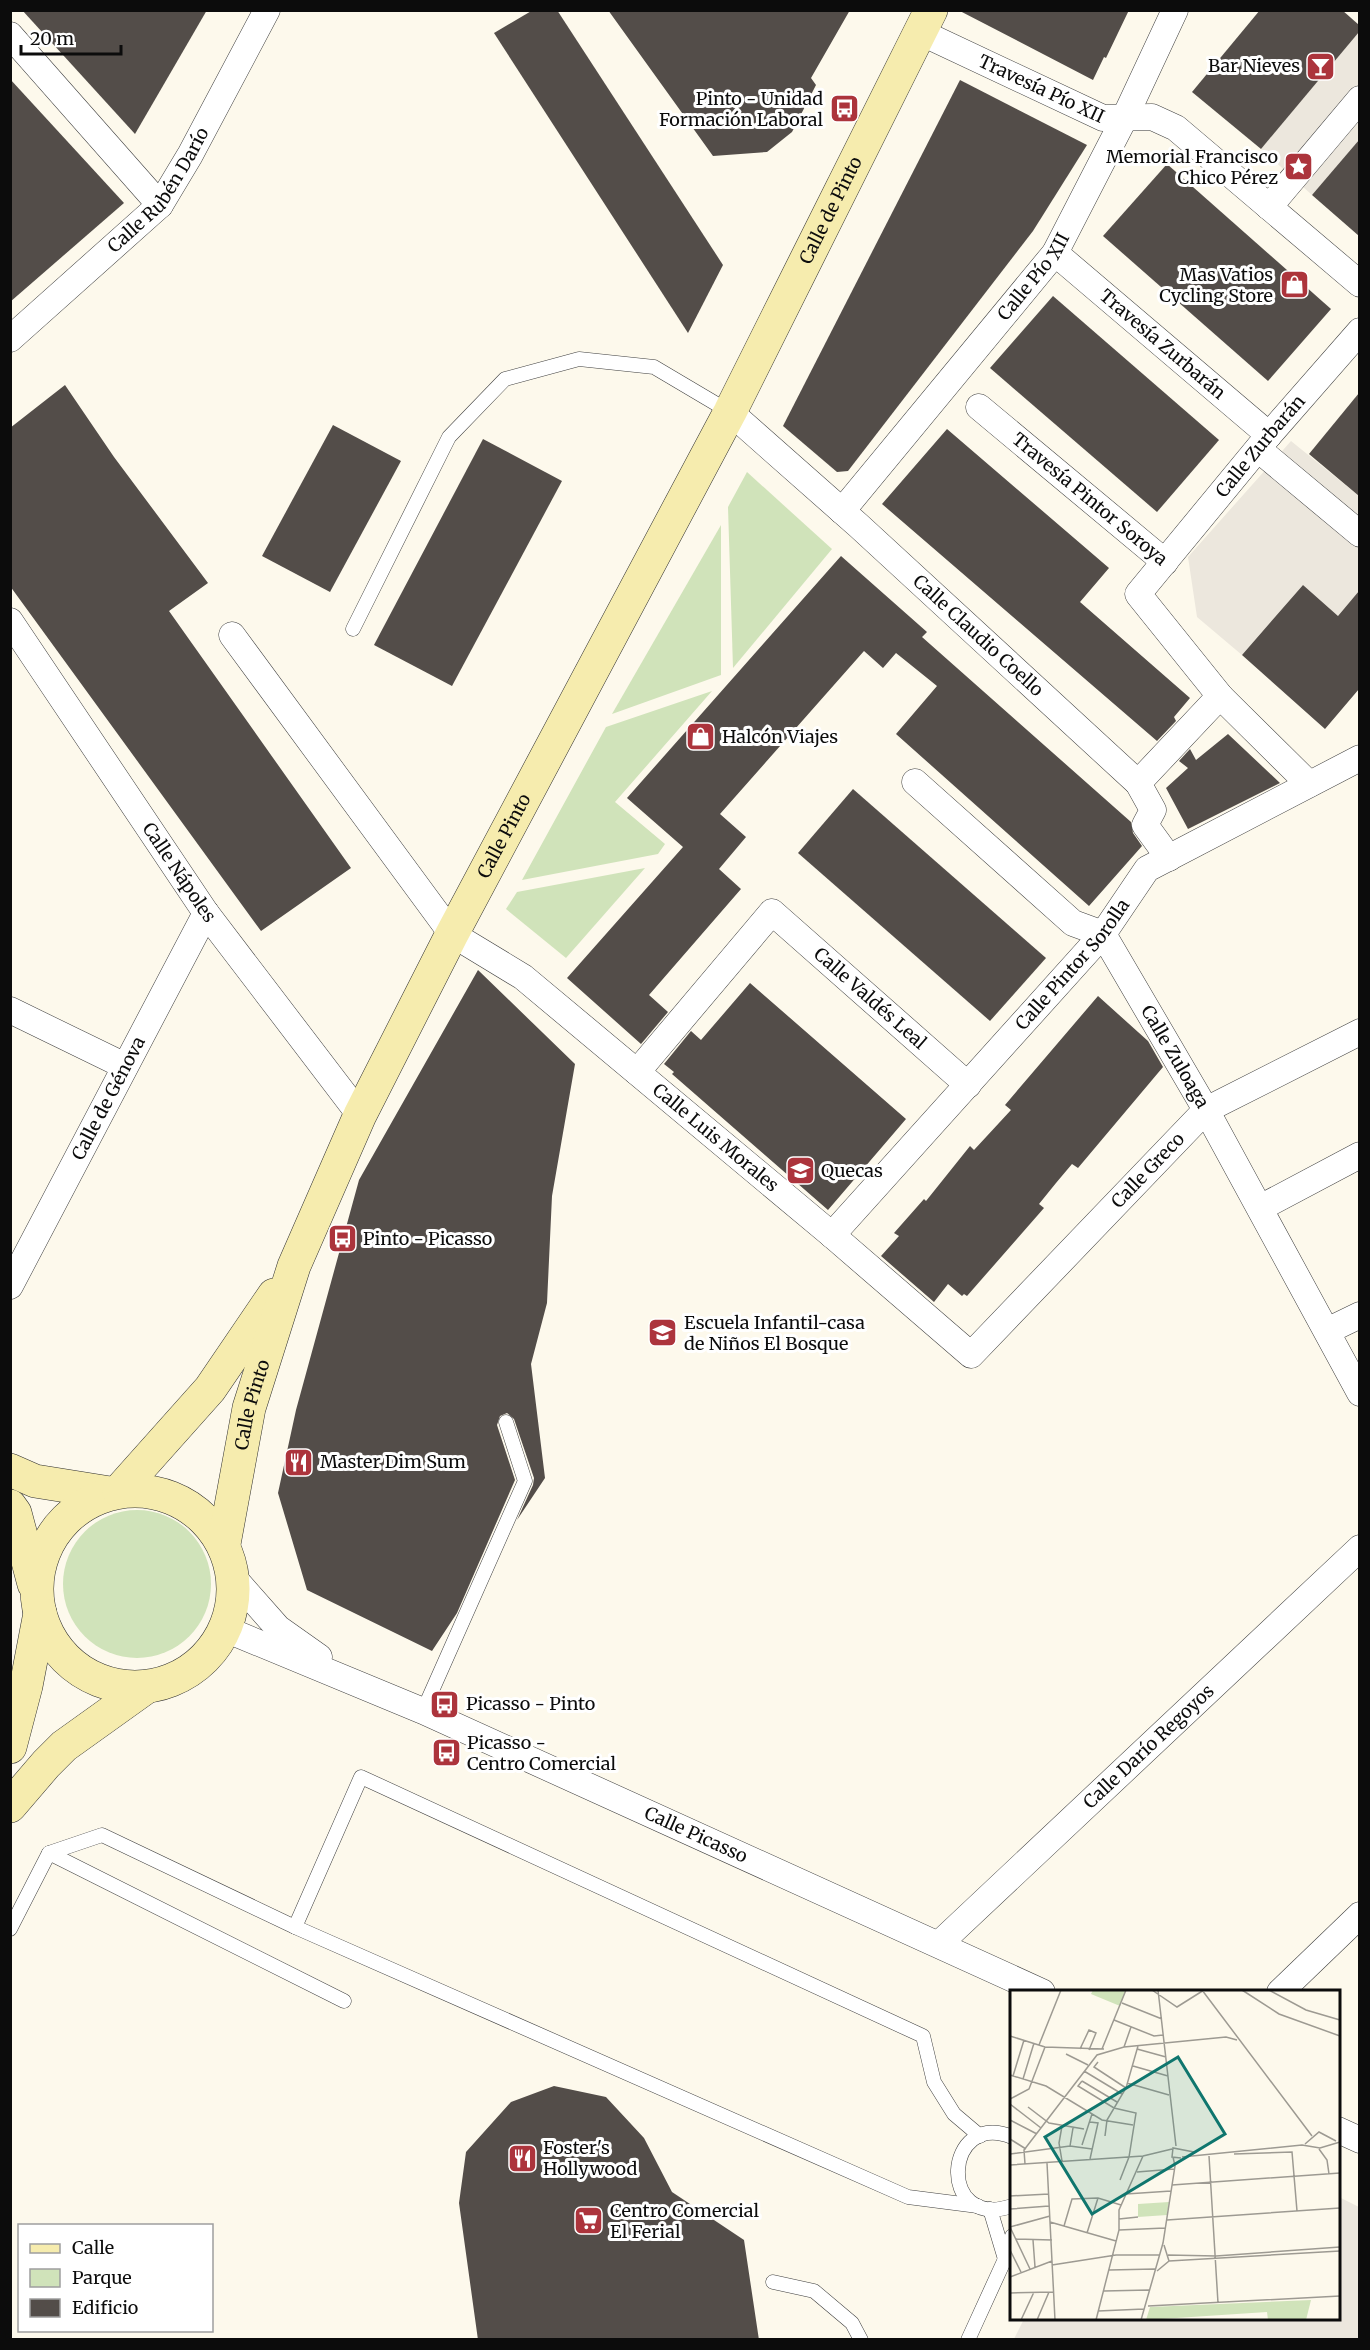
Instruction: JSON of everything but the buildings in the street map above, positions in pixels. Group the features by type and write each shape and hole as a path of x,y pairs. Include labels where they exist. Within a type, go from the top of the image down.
{"street":[{"name":"Calle Rubén Darío","path":"10,339 160,205 267,10"},
{"name":"Calle Pío XII","path":"842,511 1054,253 1124,119 1175,10"},
{"name":"Travesía Pío XII","path":"925,21 1102,118 1152,117 1176,128 1359,284"},
{"name":"Calle de Pinto","path":"730,412 925,21"},
{"path":"10,35 160,205"},
{"path":"1269,207 1359,99"},
{"name":"Travesía Zurbarán","path":"1054,253 1264,442 1359,534"},
{"name":"Calle Zurbarán","path":"1165,562 1359,331"},
{"name":"Travesía Pintor Soroya","path":"979,407 1165,562 1138,594 1220,696 1309,784"},
{"name":"Calle Claudio Coello","path":"730,412 842,511 1138,783 1153,810 1145,825 1169,858"},
{"name":"Calle Pinto","path":"224,1544 249,1408 294,1266 360,1115 452,934 730,412"},
{"name":"Calle Nápoles","path":"10,621 206,913 360,1115"},
{"path":"232,635 452,934"},
{"path":"1138,783 1220,696"},
{"name":"Calle Pintor Sorolla","path":"832,1235 1104,934 1147,869 1359,758"},
{"path":"915,782 1073,923 1104,934"},
{"name":"Calle Valdés Leal","path":"636,1072 772,912 968,1085"},
{"name":"Calle de Génova","path":"10,1286 206,913"},
{"name":"Calle Luis Morales","path":"452,934 523,977 832,1235 971,1355"},
{"name":"Calle Zuloaga","path":"1104,934 1206,1110 1359,1393"},
{"path":"10,1010 125,1066"},
{"name":"Calle Greco","path":"971,1355 1206,1110 1359,1032"},
{"path":"1260,1208 1359,1155"},
{"name":"Calle Pinto","path":"114,1492 210,1389 294,1266"},
{"path":"1327,1331 1359,1314"},
{"path":"10,1470 35,1481 114,1492 150,1490 180,1500 205,1519 224,1544 233,1577 232,1604 225,1629 205,1658 178,1678 145,1688 64,1746 10,1806"},
{"path":"11,1747 26,1686 38,1602 39,1564 50,1537 68,1515 92,1499 114,1492"},
{"path":"10,1506 15,1513 42,1624 58,1652 82,1673 112,1685 145,1688"},
{"name":"Calle Darío Regoyos","path":"939,1944 1359,1548"},
{"name":"Calle Picasso","path":"233,1577 278,1628 351,1680"},
{"name":"Calle Picasso","path":"225,1629 423,1711 1038,1990"},
{"path":"1282,1990 1359,1915"},
{"path":"1340,2131 1359,2140"}],"lane":[{"path":"353,629 449,437 504,379 579,359 654,367 730,412"},
{"path":"423,1711 525,1481 506,1422"},
{"path":"295,1928 361,1777 923,2036 934,2082 954,2114 986,2135 1010,2137"},
{"path":"10,1929 49,1853 102,1836 295,1928 908,2197 1002,2209 1010,2206"},
{"path":"49,1853 344,2001"},
{"path":"1005,2259 984,2207 968,2199 961,2189 957,2177 957,2164 969,2143 1010,2123"},
{"path":"968,2340 1005,2259 1010,2240"},
{"path":"773,2282 814,2291 852,2323 861,2340"}],"green space":[{"path":"747,472 832,549 733,668 728,507"},
{"path":"721,525 721,675 612,714"},
{"path":"712,691 615,802 665,844 658,854 522,880 606,727"},
{"path":"645,868 566,958 506,909 517,892"},
{"path":"137,1510 151,1511 165,1516 178,1522 189,1532 199,1543 205,1556 210,1570 210,1598 205,1612 199,1625 189,1636 178,1646 165,1652 151,1657 137,1658 123,1657 109,1652 96,1646 85,1636 75,1625 69,1612 64,1598 63,1584 64,1570 69,1556 75,1543 85,1532 96,1522 109,1516 123,1511"}],"shaded area":[{"path":"1359,32 1359,140 1312,195 1261,149"},
{"path":"1291,441 1359,496 1359,591 1338,616 1303,585 1242,655 1197,617 1188,557"},
{"path":"1340,2198 1359,2207 1359,2339 1014,2339 1024,2320 1340,2320"}],"place":[{"name":"Bar Nieves","path":"1321,66"},
{"name":"Pinto - Unidad Formación Laboral","path":"844,109"},
{"name":"Memorial Francisco Chico Pérez","path":"1299,167"},
{"name":"Mas Vatios Cycling Store","path":"1294,285"},
{"name":"Halcón Viajes","path":"701,737"},
{"name":"Quecas","path":"800,1171"},
{"name":"Pinto - Picasso","path":"342,1239"},
{"name":"Escuela Infantil-casa de Niños El Bosque","path":"663,1333"},
{"name":"Master Dim Sum","path":"299,1462"},
{"name":"Picasso - Pinto","path":"445,1704"},
{"name":"Picasso - Centro Comercial","path":"446,1753"},
{"name":"Foster's Hollywood","path":"522,2158"},
{"name":"Centro Comercial El Ferial","path":"589,2221"}]}
